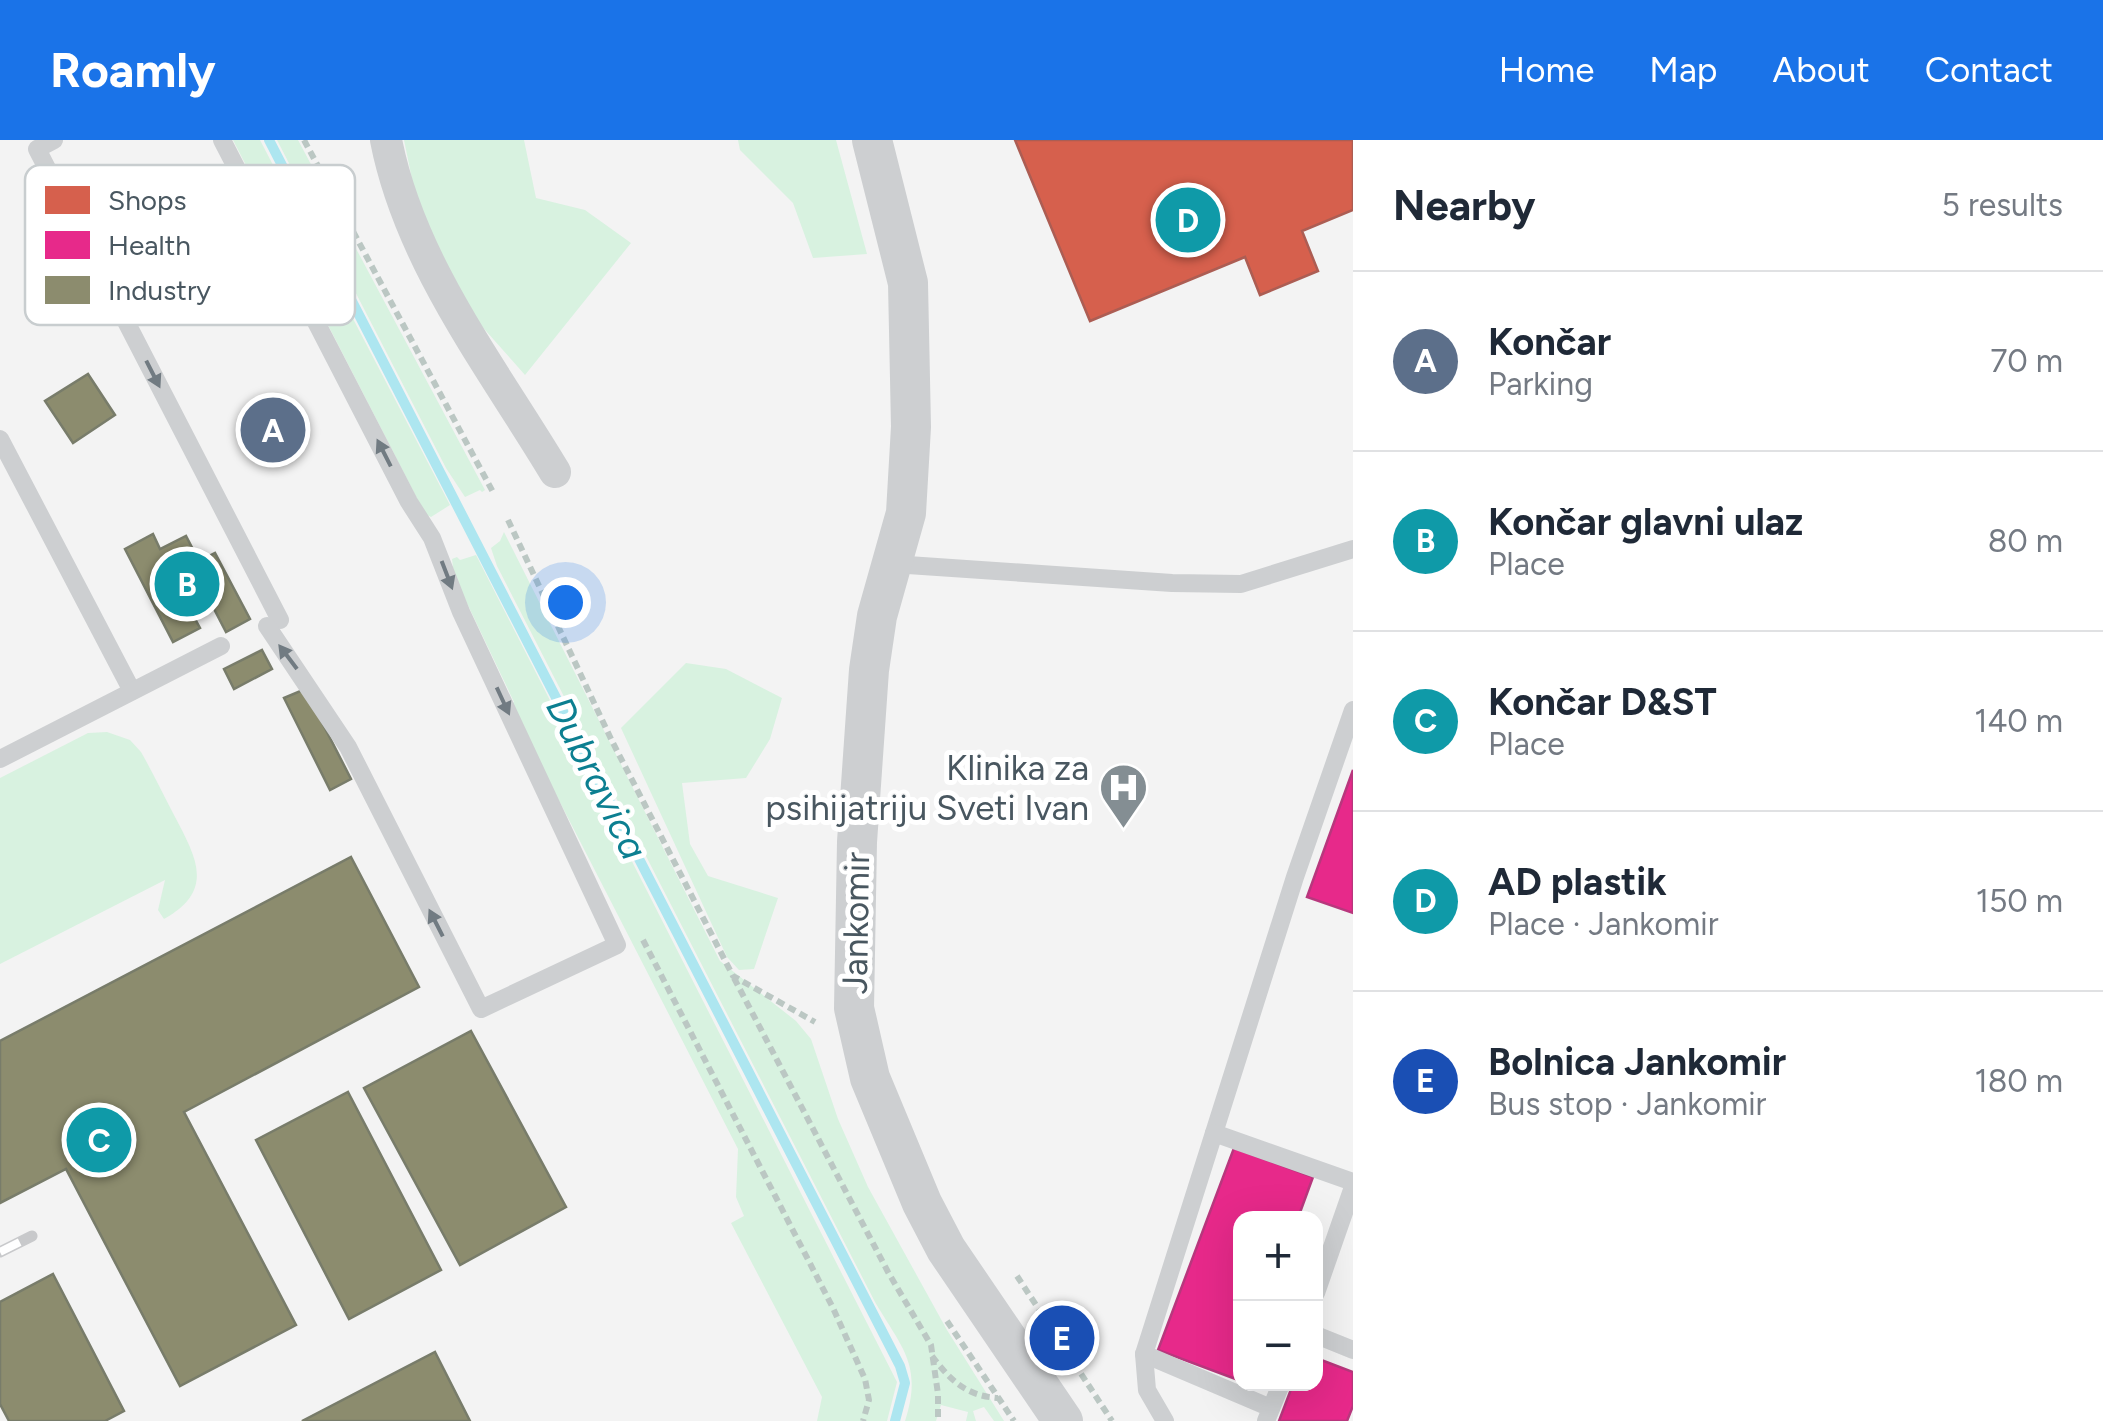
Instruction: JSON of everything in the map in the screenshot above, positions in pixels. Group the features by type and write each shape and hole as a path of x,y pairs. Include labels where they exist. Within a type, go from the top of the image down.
{"street":[{"path":"386,140 393,175 418,246 556,472"},
{"name":"Jankomir","path":"872,140 908,284 910,444 906,512 878,616 864,715 854,1008 859,1040 895,1141 946,1248 1063,1421"}],"lane":[{"path":"46,165 38,148 54,140"},
{"path":"222,140 235,165"},
{"path":"126,325 274,623 348,747 481,1010 617,945 462,612 432,538 409,502 318,325"},
{"path":"0,440 132,690"},
{"path":"893,564 1241,584 1353,549"},
{"path":"0,759 221,646"},
{"path":"1165,1421 1147,1390 1144,1354 1295,877 1353,710"},
{"path":"1214,1134 1353,1184 1323,1272"},
{"path":"1323,1339 1353,1350"},
{"path":"1144,1354 1268,1414"}],"path":[{"path":"304,140 317,165"},
{"path":"355,235 494,494"},
{"path":"508,520 612,741 732,976 888,1272 931,1345 938,1421"},
{"path":"641,936 834,1308 865,1379 869,1400 863,1421"},
{"path":"732,976 815,1022"},
{"path":"1017,1276 1112,1421"},
{"path":"947,1321 1014,1421"},
{"path":"931,1354 949,1378 966,1391 998,1398"}],"green space":[{"path":"233,140 260,140 273,165 246,165"},
{"path":"277,140 298,140 311,165 290,165"},
{"path":"404,140 524,140 536,198 585,210 631,243 525,375 462,304 421,223"},
{"path":"738,140 836,140 867,254 813,258 793,203 740,150"},
{"path":"355,247 485,490 465,497 446,468 355,291"},
{"path":"355,322 450,505 431,517 425,514 328,325"},
{"path":"504,532 720,961 796,1021 811,1039 838,1119 868,1187 947,1330 1004,1421 994,1421 984,1407 973,1411 976,1421 966,1421 968,1412 941,1405 936,1421 905,1421 912,1385 907,1358 497,566 491,548"},
{"path":"476,555 897,1382 887,1421 817,1421 822,1397 731,1223 744,1216 736,1197 738,1149 510,705 514,702 454,576 452,559"},
{"path":"686,663 726,669 782,698 770,739 746,778 682,783 690,844 708,876 778,898 754,969 739,970 727,957 621,728"},
{"path":"107,732 130,740 141,752 182,830 197,872 191,896 164,919 158,910 165,880 0,964 0,778 88,733"}],"building: Shops":[{"path":"1015,140 1353,140 1353,210 1302,231 1318,271 1260,295 1245,257 1090,321"}],"building: Health":[{"path":"1353,770 1353,913 1307,897"},
{"path":"1234,1148 1313,1177 1301,1211 1233,1211 1233,1378 1158,1350"},
{"path":"1323,1361 1353,1372 1353,1406 1347,1421 1279,1421 1290,1391 1323,1391"}],"building: Industry":[{"path":"88,374 115,415 73,443 45,401"},
{"path":"153,534 160,549 186,536 199,561 215,553 250,619 226,632 213,607 194,617 200,628 173,642 125,549"},
{"path":"262,650 272,669 234,689 224,669"},
{"path":"305,689 351,779 330,790 284,698"},
{"path":"351,857 419,987 184,1112 296,1325 180,1386 66,1169 0,1203 0,1041"},
{"path":"471,1031 566,1207 460,1265 364,1088"},
{"path":"348,1092 441,1270 349,1319 256,1140"},
{"path":"53,1274 124,1411 105,1421 9,1421 0,1404 0,1302"},
{"path":"435,1352 470,1421 302,1421"}],"waterway":[{"name":"Dubravica","path":"269,140 282,165"},
{"name":"Dubravica","path":"355,307 900,1366 905,1383 895,1421"}],"railway":[{"path":"0,1252 32,1236"}],"place":[{"name":"AD plastik","path":"1188,220"},
{"name":"Končar","path":"273,430"},
{"name":"Končar glavni ulaz","path":"187,584"},
{"name":"Klinika za psihijatriju Sveti Ivan","path":"1124,830"},
{"name":"Končar D&ST","path":"99,1140"},
{"name":"Bolnica Jankomir","path":"1062,1338"}]}
